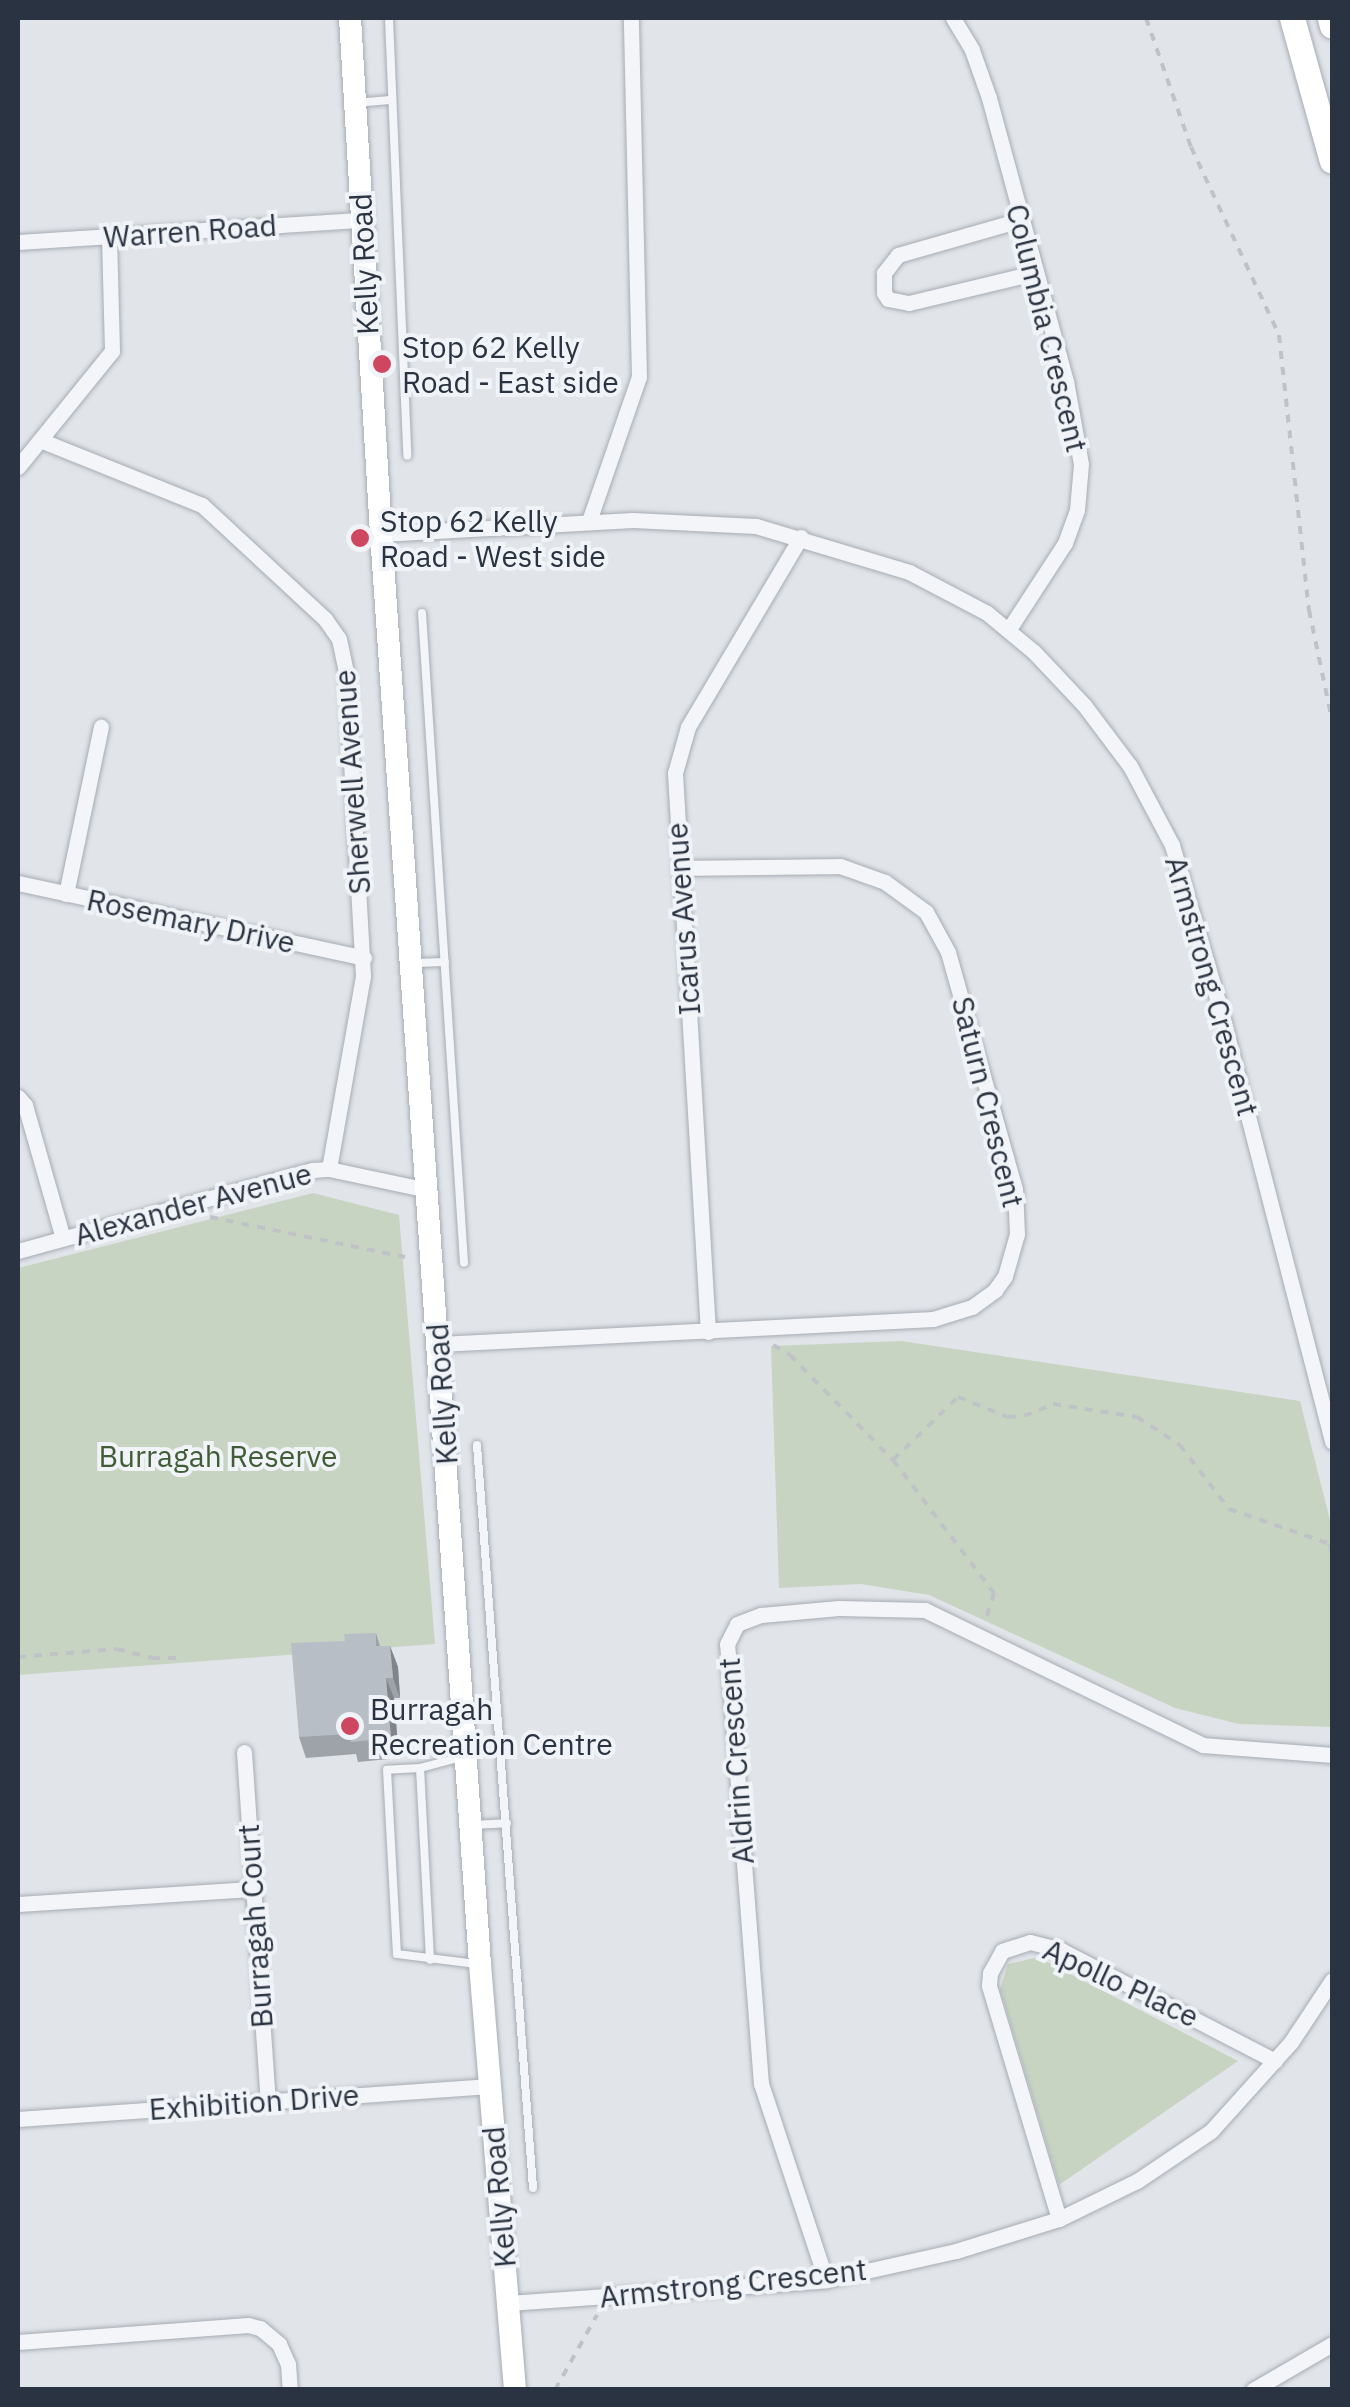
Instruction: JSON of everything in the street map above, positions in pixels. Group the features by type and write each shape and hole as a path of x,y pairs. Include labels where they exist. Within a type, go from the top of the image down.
{"main road":[{"path":"1292,18 1332,161"},
{"path":"1330,18 1332,26"}],"street":[{"name":"Kelly Road","path":"350,18 381,534 480,1964 515,2390"},
{"path":"589,521 639,377 631,18"},
{"name":"Columbia Crescent","path":"954,18 980,70 1072,411 1081,464 1080,492 1065,542 1009,629"},
{"name":"Warren Road","path":"18,242 362,220"},
{"path":"1020,220 898,255 884,273 884,292 888,298 910,303 1034,272"},
{"path":"18,467 112,351 108,237"},
{"name":"Sherwell Avenue","path":"40,440 202,505 334,630 346,672 364,958 329,1169"},
{"name":"Armstrong Crescent","path":"381,534 589,521 690,520 756,526 909,572 1009,629 1060,678 1122,754 1172,845 1220,1008 1332,1442"},
{"name":"Icarus Avenue","path":"708,1332 675,790 682,742 800,537"},
{"path":"66,894 100,726"},
{"name":"Saturn Crescent","path":"438,1344 933,1319 972,1307 995,1290 1010,1264 1018,1234 1015,1189 948,952 926,912 885,882 840,866 680,868"},
{"name":"Rosemary Drive","path":"18,883 364,958"},
{"path":"18,1098 25,1105 63,1238"},
{"name":"Alexander Avenue","path":"18,1250 329,1169 428,1190"},
{"name":"Aldrin Crescent","path":"826,2280 760,2084 727,1644 737,1624 747,1618 876,1607 925,1610 1203,1745 1332,1755"},
{"name":"Burragah Court","path":"244,1752 268,2101"},
{"path":"18,1904 252,1889"},
{"name":"Apollo Place","path":"1059,2219 989,1985 990,1973 1002,1951 1030,1942 1062,1950 1275,2061"},
{"name":"Armstrong Crescent","path":"509,2303 826,2280 956,2251 1059,2219 1104,2201 1190,2148 1275,2061 1332,1980"},
{"name":"Exhibition Drive","path":"18,2119 490,2086"},
{"path":"18,2342 248,2325 260,2328 278,2344 288,2364 290,2390"},
{"path":"1253,2390 1332,2344"}],"lane":[{"name":"Kelly Road","path":"389,18 407,456"},
{"path":"354,103 392,100"},
{"path":"422,612 464,1263"},
{"path":"411,963 445,962"},
{"name":"Kelly Road","path":"477,1446 533,2188"},
{"path":"468,1755 420,1768 386,1770 396,1954 480,1964"},
{"path":"420,1768 430,1960"},
{"path":"472,1825 507,1823"}],"path":[{"path":"1146,18 1190,147 1280,335 1309,610 1332,720"},
{"path":"210,1218 405,1257"},
{"path":"754,1330 790,1355 893,1460 994,1594 980,1636"},
{"path":"893,1460 958,1397 1008,1417 1024,1416 1053,1404 1138,1417 1180,1445 1229,1508 1330,1544 1332,1559"},
{"path":"18,1656 117,1650 152,1658 180,1658"},
{"path":"555,2390 607,2296"}],"green space":[{"name":"Burragah Reserve","path":"313,1193 399,1215 435,1644 18,1675 18,1268"},
{"path":"901,1341 1300,1401 1332,1528 1332,1727 1239,1724 1175,1708 929,1595 861,1584 779,1588 771,1346"},
{"path":"1038,1957 1238,2061 1059,2185 1000,1989 1008,1964"}],"building":[{"name":"Burragah Recreation Centre","path":"376,1633 376,1646 390,1646 393,1678 386,1678 391,1738 351,1742 350,1734 299,1737 291,1643 345,1641 344,1634"}],"place":[{"name":"Stop 62 Kelly Road - East side","path":"382,364"},
{"name":"Stop 62 Kelly Road - West side","path":"360,538"},
{"name":"Burragah Recreation Centre","path":"350,1726"}]}
